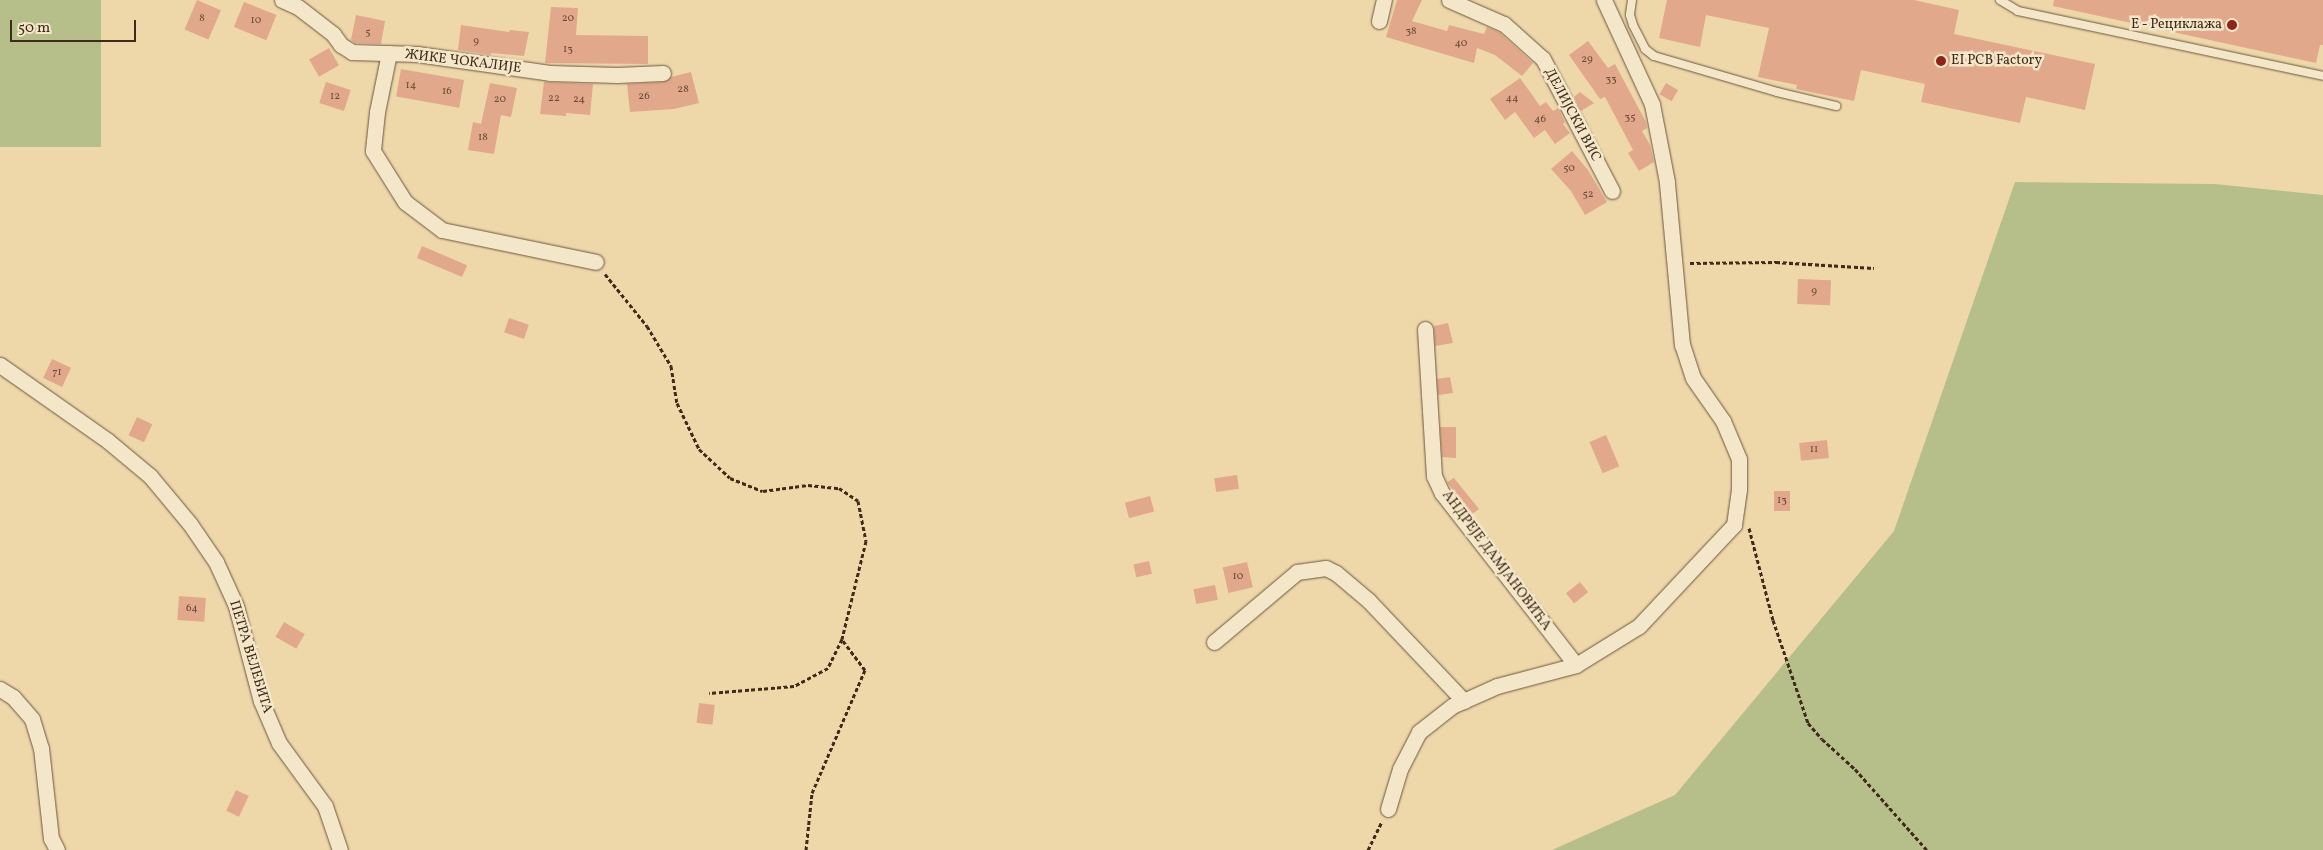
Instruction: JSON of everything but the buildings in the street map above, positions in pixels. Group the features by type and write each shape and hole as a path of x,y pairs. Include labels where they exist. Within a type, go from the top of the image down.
{"street":[{"name":"ЖИКЕ ЧОКАЛИЈЕ","path":"282,0 298,7 333,34 341,45 352,52 417,54 550,73 617,75 663,72"},
{"path":"1379,21 1384,0"},
{"name":"ДЕЛИЈСКИ ВИС","path":"1449,0 1504,24 1543,59 1612,191"},
{"path":"1388,809 1400,769 1419,732 1452,706 1497,686 1576,665 1639,626 1734,525 1740,489 1739,459 1723,421 1693,378 1682,345 1666,182 1652,104 1604,0"},
{"path":"389,54 373,151 405,202 442,230 596,262"},
{"name":"АНДРЕЈЕ ДАМЈАНОВИЋА","path":"1426,329 1434,476 1442,493 1576,665"},
{"name":"ПЕТРА ВЕЛЕБИТА","path":"0,365 108,441 150,476 190,524 216,562 236,606 261,701 279,743 325,806 340,850"},
{"path":"1214,642 1297,572 1326,568 1336,573 1369,601 1464,701"},
{"path":"0,689 13,697 32,720 41,748 51,838 57,850"}],"lane":[{"path":"1632,0 1630,15 1633,26 1645,49 1654,56 1777,92 1836,106"},
{"path":"2000,0 2018,11 2323,76"}],"path":[{"path":"596,262 647,326 671,366 677,404 700,450 730,478 763,491 808,484 839,488 858,501 866,541 842,639 828,668 794,686 709,693"},
{"path":"1674,263 1776,262 1874,268"},
{"path":"1749,526 1773,620 1808,723 1854,769 1927,850"},
{"path":"806,850 812,793 865,670 842,639"},
{"path":"1368,850 1388,809"}],"green space":[{"path":"0,0 101,0 101,147 0,147"},
{"path":"2015,182 2215,184 2323,195 2323,850 1552,850 1675,795 1894,531"}],"place":[{"name":"Е - Рециклажа","path":"2232,25"},
{"name":"EI PCB Factory","path":"1941,61"}]}
